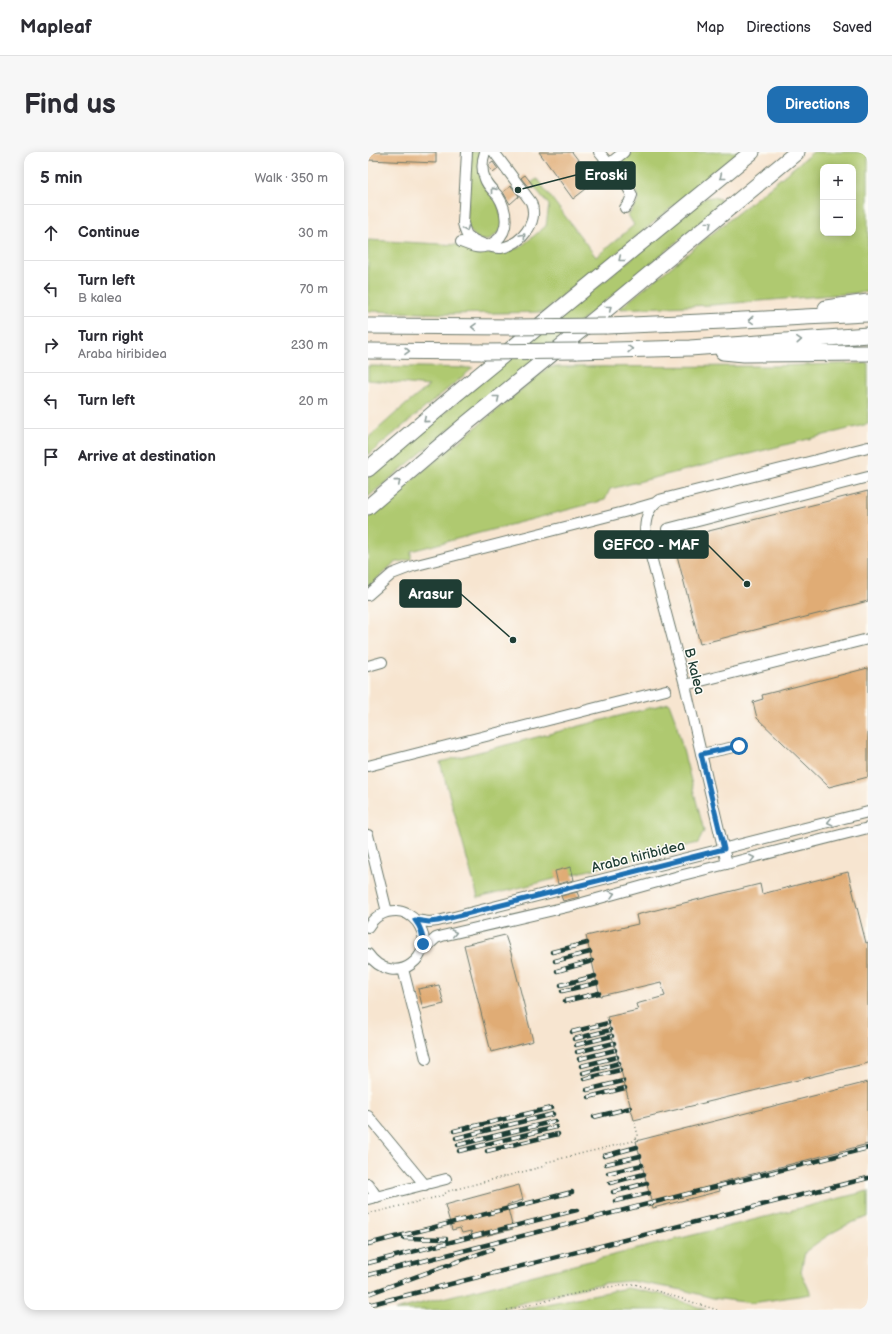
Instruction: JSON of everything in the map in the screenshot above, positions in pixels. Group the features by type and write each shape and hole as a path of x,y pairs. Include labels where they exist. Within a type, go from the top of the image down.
{"highway":[{"path":"368,469 752,152"},
{"path":"368,507 467,423 797,152"},
{"path":"790,317 836,306 868,302"},
{"path":"368,326 606,326 868,314"},
{"path":"368,351 482,352 690,348 868,335"},
{"path":"690,348 744,354 868,353"}],"street":[{"path":"468,152 463,223 466,234 474,240 488,246 501,248 518,241 530,227 533,214 531,202 494,152"},
{"path":"461,242 479,249 488,246 497,240 505,229 506,214 498,197 485,180 482,163 485,152"},
{"path":"599,152 628,186 632,195 625,208"},
{"path":"609,164 624,152"},
{"path":"368,595 392,574 412,566 624,512 655,503 660,500 868,447"},
{"path":"667,529 868,477"},
{"name":"B kalea","path":"655,503 649,511 645,522 645,534 685,686 727,864"},
{"path":"685,686 868,639"},
{"path":"368,666 382,662"},
{"path":"368,766 666,690"},
{"path":"701,754 739,746"},
{"name":"Araba hiribidea","path":"415,920 429,922 438,921 868,812"},
{"name":"Araba hiribidea","path":"403,968 417,959 421,952 436,938 442,936 575,905 680,876 868,828"},
{"path":"368,835 387,912"},
{"path":"368,927 373,919 387,912 397,911 407,914 415,920 423,935 421,952"},
{"path":"370,958 379,966 386,969 394,970 403,968 426,1059"},
{"path":"368,1116 424,1185"},
{"path":"368,1184 373,1198 446,1179"}],"path":[{"path":"368,1214 441,1196 449,1191 545,1166 547,1162 633,1141 638,1135 634,1121"},
{"path":"507,1310 599,1288 635,1284 717,1310"}],"green space":[{"path":"470,152 481,152 497,200 504,227 490,240 479,239 474,236 467,227"},
{"path":"632,152 739,152 602,265 564,294 544,312 448,314 368,311 368,240 458,245 477,253 496,253 519,248 546,226 549,205 531,183 537,179 596,257 634,225 628,215 639,201 637,192 618,168 618,164"},
{"path":"813,152 868,152 868,292 712,305 619,309"},
{"path":"713,197 720,199 721,205 368,497 368,477 705,198"},
{"path":"868,363 868,424 610,489 605,500 411,551 411,559 394,563 368,587 368,518 549,367 773,366"},
{"path":"368,366 473,368 368,455 368,438 429,386 368,380"},
{"path":"669,703 675,719 704,831 698,843 478,898 440,762"},
{"path":"868,1191 868,1217 851,1223 819,1241 805,1252 801,1272 811,1294 752,1303 713,1298 683,1290 631,1281 605,1283 559,1293 497,1310 395,1310"},
{"path":"627,1288 664,1295 706,1310 516,1310"}],"building":[{"path":"368,152 436,152 436,163 368,160"},
{"path":"539,152 572,152 595,182 573,199"},
{"path":"493,162 498,169 493,173 489,165"},
{"path":"525,175 533,185 529,188 521,178"},
{"path":"511,186 519,196 510,204 503,192"},
{"path":"868,491 868,601 700,644 673,540"},
{"path":"868,668 868,777 829,787 757,718 753,702 763,699 762,695"},
{"path":"571,867 574,880 558,884 555,871"},
{"path":"848,872 866,943 868,942 868,1063 634,1120 607,1017 638,1010 636,1004 665,996 661,982 600,996 586,936 638,924 636,915 760,884 762,894"},
{"path":"577,892 579,897 563,901 561,896"},
{"path":"505,935 511,953 533,1041 491,1052 464,945"},
{"path":"439,985 444,1004 423,1009 418,989"},
{"path":"868,1082 868,1144 718,1183 720,1191 653,1208 636,1141"},
{"path":"519,1185 523,1200 507,1205 513,1229 473,1239 471,1231 462,1233 460,1228 452,1230 445,1205"}],"railway":[{"path":"552,952 587,943"},
{"path":"555,961 590,952"},
{"path":"557,971 592,961"},
{"path":"561,985 595,976"},
{"path":"562,991 597,983"},
{"path":"565,1001 599,993"},
{"path":"572,1032 608,1023"},
{"path":"574,1039 610,1030"},
{"path":"576,1045 612,1036"},
{"path":"577,1052 614,1043"},
{"path":"579,1059 615,1050"},
{"path":"581,1066 617,1057"},
{"path":"583,1073 619,1063"},
{"path":"584,1079 620,1070"},
{"path":"587,1090 623,1081"},
{"path":"589,1097 625,1088"},
{"path":"454,1131 551,1108"},
{"path":"594,1117 630,1108"},
{"path":"456,1138 553,1114"},
{"path":"458,1145 555,1121"},
{"path":"459,1151 556,1127"},
{"path":"487,1151 558,1134"},
{"path":"604,1156 637,1147"},
{"path":"368,1275 868,1148"},
{"path":"606,1164 640,1156"},
{"path":"608,1173 642,1165"},
{"path":"610,1183 644,1174"},
{"path":"368,1305 868,1178"},
{"path":"613,1192 647,1183"},
{"path":"368,1244 572,1192"},
{"path":"615,1201 649,1193"},
{"path":"368,1263 577,1210"},
{"path":"404,1238 446,1239"},
{"path":"368,1294 492,1249"}],"place":[{"name":"Eroski","path":"518,190"},
{"name":"GEFCO - MAF","path":"747,584"},
{"name":"Arasur","path":"513,640"}],"route":[{"path":"423,944 423,935 415,920 429,922 438,921 724,849 701,754 739,746"}]}
